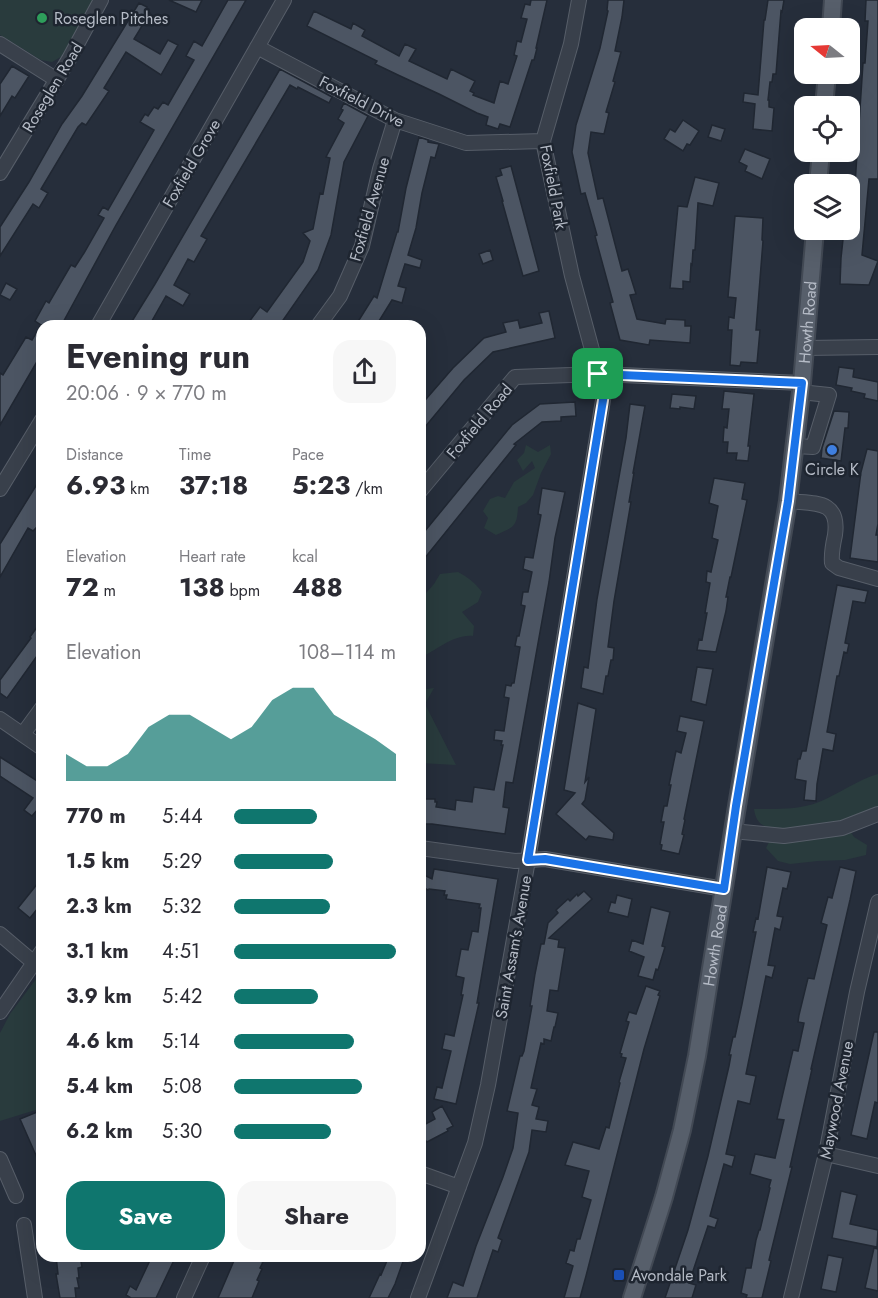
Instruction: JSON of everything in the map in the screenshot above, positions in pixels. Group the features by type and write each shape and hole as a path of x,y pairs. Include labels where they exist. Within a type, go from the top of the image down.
{"main road":[{"path":"832,18 833,0"},
{"name":"Howth Road","path":"632,1298 664,1197 682,1130 697,1056 732,831 788,501 814,240"}],"street":[{"name":"Roseglen Road","path":"0,173 57,80 102,0"},
{"name":"Foxfield Grove","path":"101,320 284,0"},
{"name":"Foxfield Park","path":"579,0 571,44 543,141 572,276 598,374"},
{"path":"0,44 57,80"},
{"name":"Foxfield Drive","path":"258,46 395,120 466,143 543,141"},
{"name":"Foxfield Avenue","path":"322,320 340,296 362,246 380,169 395,120"},
{"path":"805,348 877,342"},
{"name":"Foxfield Road","path":"426,484 515,377 598,374 801,388 829,395 813,447 795,446"},
{"name":"Saint Assam's Avenue","path":"418,1298 475,1143 488,1085 528,860 604,394 598,374"},
{"path":"0,489 36,430"},
{"path":"788,501 823,505 830,508 835,522 832,563 839,568 878,579"},
{"path":"23,734 36,716"},
{"path":"0,719 36,744"},
{"path":"732,831 784,836 842,828 877,816"},
{"path":"426,849 515,861 545,859 724,889"},
{"name":"Maywood Avenue","path":"791,1298 826,1154 857,992 878,902"},
{"path":"0,934 36,956"},
{"path":"0,1012 36,960"},
{"path":"826,1154 878,1166"},
{"path":"0,1159 16,1196"},
{"path":"426,1175 459,1187"},
{"path":"24,1225 35,1298"},
{"path":"184,1298 200,1262"}],"shaded area":[{"name":"Roseglen Pitches","path":"0,0 94,0 64,55 52,62 41,60 0,35"},
{"path":"526,445 538,452 550,445 551,454 533,495 526,503 518,507 517,519 513,526 496,535 484,528 488,518 483,511 490,499 498,496 505,498 514,482 535,468 532,461 523,471 517,460 524,453"},
{"path":"458,572 471,580 482,592 478,602 462,612 474,626 473,636 459,637 426,655 426,593 440,574"},
{"path":"434,688 426,702 426,689"},
{"path":"426,706 456,765 426,763"},
{"path":"878,774 878,810 850,831 854,837 867,845 866,855 845,860 790,864 778,861 766,848 775,830 760,823 754,809 811,805"},
{"path":"36,979 36,1110 0,1121 0,1033 10,1014"}],"building":[{"path":"169,0 202,0 196,12"},
{"path":"228,0 246,0 116,225 64,320 36,322 35,321 46,301 49,303 71,265 75,267 84,253 104,218 98,215 103,207 108,210 154,130 140,122 145,114 148,116 154,107 158,109 163,102 168,105 194,60 186,56 194,41 202,46"},
{"path":"531,0 547,0 534,60 532,60 510,127 500,124 498,129 486,125 488,117 375,64 377,61 307,26 314,11 351,29 353,23 365,30 362,36 399,56 405,44 416,49 409,61 447,79 451,69 475,81 470,91 474,93 473,95 494,103 500,81 508,84 517,56 514,55 517,41 521,42 527,19 521,18 525,4 530,5"},
{"path":"608,0 624,0 615,51 621,52 606,112 609,113 604,134 591,132 588,153 598,199 603,198 622,271 628,269 631,278 636,294 630,295 637,319 665,324 666,319 685,320 685,326 691,326 690,343 650,340 649,345 620,340 610,303 613,302 595,236 597,235 585,193 581,194 572,152 576,125 600,48 608,11"},
{"path":"768,0 784,0 781,11 776,74 773,74 772,82 770,82 768,100 769,107 774,108 772,131 753,129 755,104 743,102 744,93 758,95 764,20"},
{"path":"866,0 878,0 878,179 869,179 862,255 878,261 869,285 840,284 843,240 860,240 860,174 856,174 856,162 860,162 860,109 868,21 865,21"},
{"path":"139,3 147,7 145,10 150,13 134,39 160,54 168,40 178,45 161,75 126,52 104,88 109,91 86,125 82,123 78,127 41,189 48,193 39,208 33,204 0,256 0,227"},
{"path":"12,66 29,76 15,98 12,96 0,116 0,84"},
{"path":"280,69 332,97 329,103 290,85 201,236 207,239 194,262 188,259 174,285 190,294 183,306 166,296 152,320 133,320"},
{"path":"344,103 368,116 344,162 331,235 318,270 283,320 250,320 260,307 267,312 303,262 310,241 303,233 313,229 330,158 326,157 344,123 338,119 343,110 341,109"},
{"path":"683,120 699,131 683,151 664,139 670,129 675,132"},
{"path":"712,125 725,129 721,141 708,137"},
{"path":"419,137 439,144 435,158 431,157 408,255 422,260 420,268 405,264 398,286 406,288 402,303 392,300 380,320 359,320 374,296 377,298 398,232"},
{"path":"745,149 770,159 762,179 745,171 747,166 739,162"},
{"path":"511,166 539,271 523,276 496,177 502,175 500,169"},
{"path":"695,177 719,183 713,206 698,203 690,282 683,281 683,289 670,288 678,206 687,207"},
{"path":"735,216 763,218 756,330 760,330 757,363 741,362 740,366 730,365 732,330 728,330 729,317 734,318 736,298 728,297"},
{"path":"490,250 493,260 483,264 479,254"},
{"path":"6,283 17,289 10,300 0,295"},
{"path":"549,311 555,338 493,352 464,380 426,426 426,399 453,368 484,338 506,332 503,323 518,320 520,328 542,323 539,313"},
{"path":"36,333 36,363 0,425 0,373 3,375 26,337 32,340"},
{"path":"839,367 854,369 853,377 878,382 878,401 864,398 865,394 851,391 852,388 836,385"},
{"path":"724,391 754,394 748,461 736,460 737,453 727,453 728,442 723,442 729,409 722,409"},
{"path":"672,394 696,396 694,409 670,408"},
{"path":"575,402 576,416 561,417 561,421 542,422 514,444 516,445 426,557 426,530 512,425 540,404"},
{"path":"630,404 645,406 608,647 614,648 613,660 611,660 608,676 606,676 603,694 581,688 584,667 588,668 597,599"},
{"path":"834,411 849,412 841,461 821,458"},
{"path":"867,449 878,451 876,535 878,535 878,562 850,558 861,472"},
{"path":"714,478 745,483 742,499 747,500 716,652 697,650 699,639 702,640 707,613 705,613 710,583 706,582 707,571 711,572 718,540 712,538 718,506 709,503"},
{"path":"36,486 36,528 33,531 28,528 0,577 0,544"},
{"path":"542,488 565,492 513,783 506,782 503,807 509,808 505,834 426,824 426,799 435,799 436,807 455,810 456,800 472,802 474,787 494,790 503,745 501,745 502,741 494,740 495,730 504,731 509,698 504,697 506,685 511,686 514,683 520,647 515,646 525,606 521,605 523,592 528,592 532,572 523,569 525,557 533,558 541,515 538,514"},
{"path":"837,585 868,591 865,603 853,601 845,643 849,644 847,653 844,652 839,676 837,676 827,732 836,734 833,751 823,749 816,801 804,800 806,781 795,779 798,759 802,751 806,751"},
{"path":"36,628 36,657 7,698 0,693 0,680"},
{"path":"697,667 713,669 706,705 691,701"},
{"path":"578,703 596,709 585,782 589,777 585,800 582,804 614,833 613,840 589,836 586,840 556,814 575,793 564,790"},
{"path":"680,716 704,721 679,854 661,850 662,845 660,844 664,822 661,822 664,806 667,806 676,751 681,753 686,733 677,731"},
{"path":"0,757 36,780 36,811 32,816 24,810 33,798 0,776"},
{"path":"767,867 791,872 787,889 783,888 777,916 783,917 780,930 775,928 768,965 775,966 772,978 766,976 746,1074 756,1076 750,1104 738,1101 726,1154 735,1156 732,1167 724,1164 710,1216 718,1219 715,1228 708,1226 689,1283 696,1285 692,1298 665,1298 688,1230 708,1156 742,1004 756,932 753,932 756,918 758,919"},
{"path":"840,867 856,871 811,1069 790,1167 792,1167 762,1298 746,1298 747,1295 741,1293 746,1268 751,1268 771,1180 750,1174 755,1154 775,1158 784,1120 777,1119 793,1050 798,1051 804,1023 798,1022 799,1015 808,978 814,979 827,925 821,923 828,897 832,898"},
{"path":"434,869 498,879 477,1003 479,1003 456,1104 434,1099 437,1087 442,1088 451,1051 442,1049 445,1034 454,1036 463,995 461,995 464,978 456,976 461,949 468,950 472,931 478,932 481,908 479,908 480,904 446,899 445,891 426,889 426,876 432,879"},
{"path":"36,886 36,910 30,918 18,908"},
{"path":"584,891 592,899 549,938 559,940 558,947 565,948 558,991 550,990 547,1011 558,1013 555,1027 551,1041 544,1039 544,1044 541,1043 531,1088 537,1089 532,1105 539,1107 536,1119 548,1121 546,1132 532,1130 529,1152 498,1238 502,1240 498,1252 493,1250 477,1298 447,1298 453,1282 463,1286 513,1148 518,1113 507,1111 520,1056 524,1051 535,974 548,923 558,913 556,910 568,899 570,901"},
{"path":"617,895 632,899 628,917 608,912 611,902 615,903"},
{"path":"651,907 670,912 662,946 665,947 653,980 638,976 644,957 629,951 632,940 643,944"},
{"path":"646,986 660,991 658,995 660,996 644,1049 580,1298 564,1298 573,1266 566,1263 570,1250 574,1251 577,1239 580,1239 591,1200 582,1197 589,1171 565,1165 573,1142 599,1149 606,1127 609,1128 626,1058 621,1057 620,1053 629,1022 626,1021 629,1012 636,1014"},
{"path":"874,1032 878,1032 878,1103 875,1102 867,1139 851,1135"},
{"path":"442,1106 453,1126 427,1142 426,1124 435,1119 432,1112"},
{"path":"36,1112 36,1155 20,1119"},
{"path":"841,1191 857,1195 850,1224 878,1230 877,1247 832,1238"},
{"path":"874,1248 878,1249 878,1291 865,1288"},
{"path":"828,1255 843,1258 836,1292 821,1289"},
{"path":"57,1262 81,1262 82,1267 78,1268 79,1278 77,1278 79,1288 75,1288 76,1298 60,1298 56,1274 58,1274"},
{"path":"149,1262 173,1262 156,1298 131,1298 126,1295 130,1286 136,1290"},
{"path":"233,1262 263,1262 252,1298 218,1298"},
{"path":"386,1262 403,1262 388,1298 369,1298 380,1274"}],"place":[{"name":"Roseglen Pitches","path":"42,18"},
{"name":"Circle K","path":"832,450"},
{"name":"Avondale Park","path":"619,1275"}],"route":[{"path":"598,374 802,383 788,501 724,889 545,859 528,860 604,394 598,374"}]}
